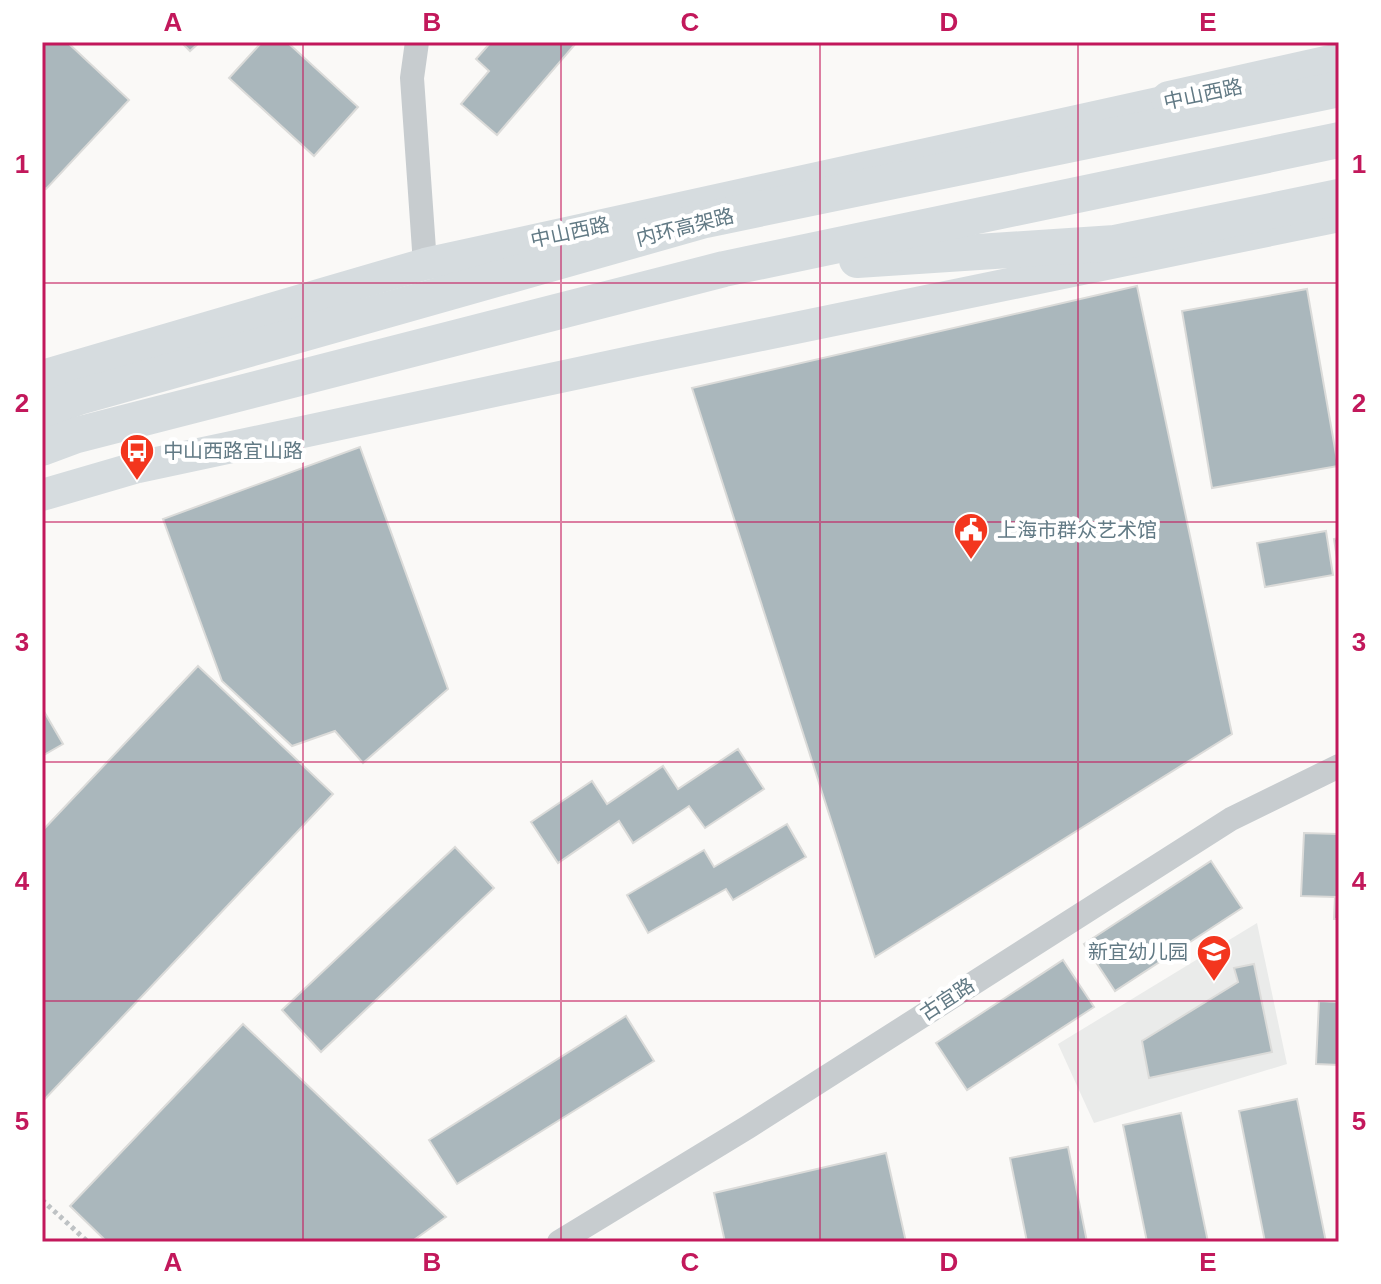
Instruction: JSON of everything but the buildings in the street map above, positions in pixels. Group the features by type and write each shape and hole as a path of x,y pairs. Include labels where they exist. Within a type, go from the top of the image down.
{"highway":[{"path":"686,225 833,176 1339,63"},
{"name":"内环高架路","path":"42,411 94,392 686,225 1339,89"},
{"path":"42,448 77,435 724,269 1339,140"},
{"path":"724,269 1115,243 1339,197"}],"main road":[{"name":"中山西路","path":"42,376 425,264 1017,134"},
{"path":"42,495 138,467 1339,216"}],"street":[{"path":"417,42 412,78 425,264"},
{"name":"古宜路","path":"559,1242 748,1127 1231,819 1339,766"}],"path":[{"path":"42,1200 88,1242"}],"shaded area":[{"name":"新宜幼儿园","path":"1257,923 1287,1064 1094,1123 1058,1044"}],"place":[{"name":"中山西路宜山路","path":"137,482"},
{"name":"上海市群众艺术馆","path":"971,561"},
{"name":"新宜幼儿园","path":"1214,983"}]}
